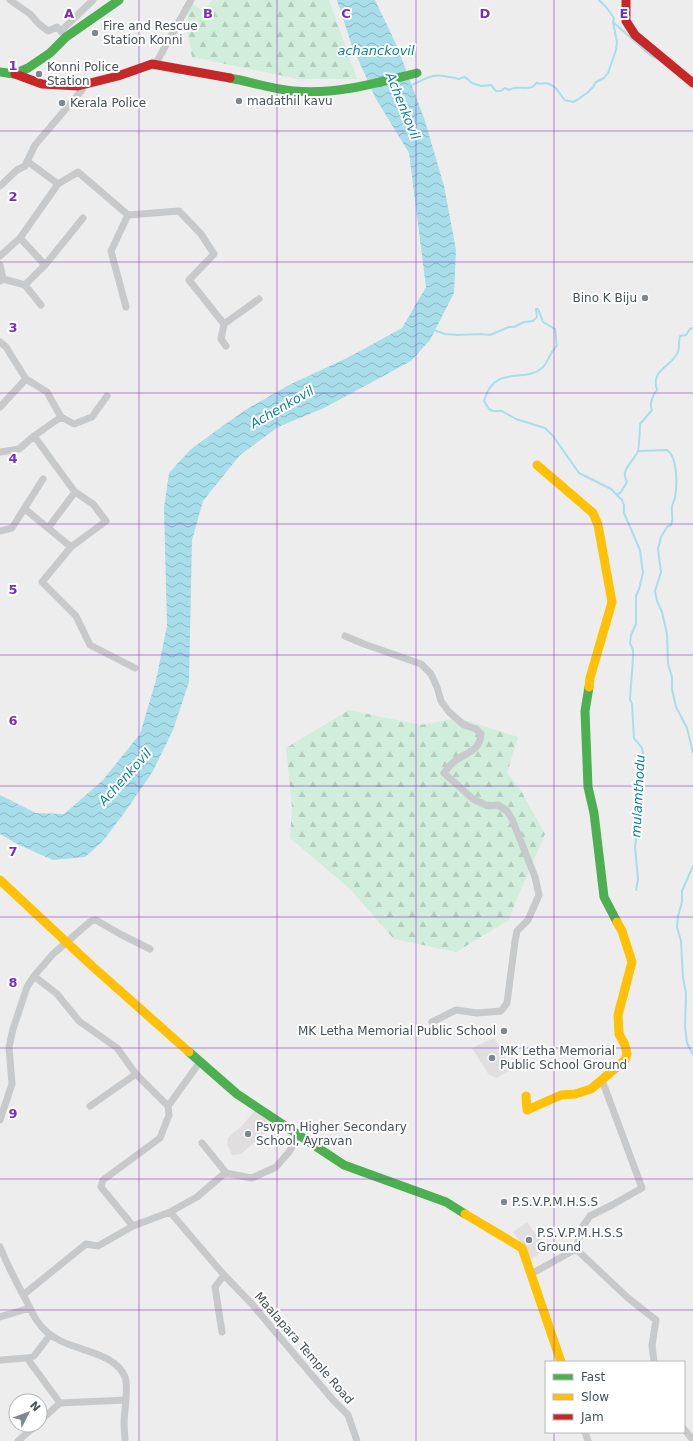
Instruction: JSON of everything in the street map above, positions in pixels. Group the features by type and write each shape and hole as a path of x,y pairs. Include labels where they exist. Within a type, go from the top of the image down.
{"street":[{"path":"10,0 30,14 43,28 48,31 57,27 64,34"},
{"path":"15,74 27,69 61,42 64,34 93,0"},
{"path":"64,34 119,0"},
{"path":"156,65 191,0"},
{"path":"626,0 626,21 635,35 693,83"},
{"path":"0,72 15,74 42,84 78,86 152,64 292,91 328,92 356,88 416,73"},
{"path":"0,186 17,170 25,166 35,145 41,137 82,90"},
{"path":"27,161 58,184"},
{"path":"0,256 20,238 58,184 78,172 128,214 179,211 201,234 214,254 189,280 224,324"},
{"path":"126,307 111,251 128,214"},
{"path":"25,285 45,265 83,218"},
{"path":"20,238 45,265"},
{"path":"0,265 2,280 25,285 41,305"},
{"path":"226,346 221,339 224,324 258,300"},
{"path":"0,342 6,347 26,379 47,392 61,418 74,424 92,417 107,396"},
{"path":"0,407 26,379"},
{"path":"0,452 19,449 34,436 61,418"},
{"path":"34,436 75,492 93,504 106,520 70,547 42,582 76,616 90,645 135,668"},
{"path":"526,1096 527,1110 561,1095 575,1094 591,1089 625,1060 627,1054 625,1045 619,1034 618,1015 632,962 622,931 604,897 594,813 588,787 586,761 585,711 588,691 612,602 606,572 604,551 600,532 593,513 537,465"},
{"path":"0,531 12,528 43,479"},
{"path":"48,528 75,492"},
{"path":"25,509 70,547"},
{"path":"345,636 421,664 431,674 441,701 449,712 464,725 476,729 480,734 480,742 475,749 454,762 444,773 473,799 488,806 498,805 507,811 512,819 535,877 539,895 528,920 517,931 507,1003 501,1011 477,1013 456,1010 432,1022"},
{"path":"0,880 237,1094 344,1165 446,1202 522,1248 561,1361"},
{"path":"0,1120 12,1084 9,1047 12,1029 27,987 34,976 53,954 91,921 96,920 150,949"},
{"path":"34,976 57,994 79,1021 117,1048 136,1074 168,1106 169,1115 160,1138 103,1180 101,1187 133,1226"},
{"path":"168,1106 200,1062"},
{"path":"90,1106 136,1074"},
{"path":"531,1274 576,1249 583,1226 590,1216 642,1188 602,1080"},
{"path":"23,1295 86,1244 90,1246 98,1246 133,1226 170,1212 197,1197 225,1173 252,1178 276,1167 289,1152 298,1135"},
{"path":"202,1143 227,1174"},
{"name":"Maalapara Temple Road","path":"170,1212 224,1275 251,1303 333,1400 348,1414 357,1441"},
{"path":"0,1247 36,1321 50,1335 61,1342 94,1353 118,1367 126,1379 124,1423 125,1441"},
{"path":"576,1249 628,1298 656,1320 652,1345 654,1361"},
{"path":"222,1332 215,1287 224,1275"},
{"path":"0,1317 30,1308"},
{"path":"0,1360 34,1356 50,1335"},
{"path":"27,1358 60,1403"},
{"path":"48,1414 60,1403 126,1400"},
{"path":"685,1429 693,1440"},
{"path":"18,1441 27,1433"}],"shaded area":[{"name":"MK Letha Memorial Public School Ground","path":"494,1038 512,1069 497,1078 489,1075 472,1048"},
{"name":"Psvpm Higher Secondary School, Ayravan","path":"256,1109 270,1120 270,1128 241,1154 232,1155 227,1144 228,1138 241,1127"},
{"name":"P.S.V.P.M.H.S.S Ground","path":"527,1222 546,1248 532,1259 513,1232"}],"green space":[{"path":"213,0 329,0 357,79 298,79 192,57 188,35 188,1 203,11"},
{"path":"349,710 420,725 459,718 518,737 507,773 521,791 545,834 509,920 456,952 394,939 350,889 290,838 292,807 286,748"}],"water":[{"path":"337,0 375,0 397,46 425,121 444,186 456,250 454,293 430,340 411,361 324,408 278,427 240,455 203,501 192,540 189,682 173,730 153,771 103,841 85,857 53,860 17,844 0,834 0,795 36,813 64,814 103,780 140,734 156,680 167,626 164,508 169,473 191,449 245,410 291,384 349,357 402,328 426,287 409,153 376,99 352,46"}],"waterway":[{"name":"Achenkovil","path":"409,86 428,77 437,75 458,79 465,77 472,83 481,86 491,85 496,91 501,91 505,88 509,90 514,88 529,88 533,87 537,83 548,83 552,85 565,100 573,102 590,91 596,82 604,78 608,73 616,50 617,42 613,22 614,18 599,0"},
{"path":"613,22 650,55 656,58"},
{"name":"mulamthodu","path":"536,309 538,309 543,322 555,329 557,345 542,368 527,375 502,378 495,382 489,389 484,401 489,409 493,411 502,411 516,419 545,428 553,436 579,473 611,489 622,500 624,505 624,513 640,550 643,573 636,596 636,624 631,635 630,643 633,650 630,699 632,704 634,738 642,748 643,753 638,783 639,815 635,847 638,879 636,890"},
{"name":"mulamthodu","path":"434,330 445,334 490,335 524,322 533,321 537,317 536,309"},
{"path":"618,494 627,482 625,477 627,467 638,451 640,424 652,410 652,400 657,390 656,377 678,352 680,336 686,335 690,329 693,328"},
{"path":"638,451 667,450 671,454 675,465 676,486 675,498 672,506 672,521 671,525 667,527 661,537 658,549 661,572 655,591 667,634 668,664 672,677 672,689 676,707 687,728 693,753"},
{"path":"693,866 682,891 682,902 677,927 681,941 683,978 686,993 685,1027 687,1043 693,1055"}],"traffic: fast":[{"path":"0,72 14,74 28,68 50,53 66,37 119,0"},
{"path":"230,78 277,89 309,92 340,90 417,73"},
{"path":"589,687 585,711 588,787 594,813 604,897 617,922"},
{"path":"189,1052 237,1094 344,1165 446,1202 465,1214"}],"traffic: slow":[{"path":"537,465 593,513 598,525 612,602 590,678 589,687"},
{"path":"0,880 92,966 189,1052"},
{"path":"526,1096 527,1110 561,1095 575,1094 591,1089 625,1060 627,1054 625,1045 619,1034 618,1015 632,962 622,931 617,922"},
{"path":"465,1214 522,1248 561,1361"}],"traffic: jam":[{"path":"626,0 626,21 635,35 693,83"},
{"path":"15,74 42,84 78,86 118,76 152,64 230,78"}],"place":[{"name":"Fire and Rescue Station Konni","path":"95,33"},
{"name":"Konni Police Station","path":"39,74"},
{"name":"madathil kavu","path":"239,101"},
{"name":"Kerala Police","path":"62,103"},
{"name":"Bino K Biju","path":"645,298"},
{"name":"MK Letha Memorial Public School","path":"504,1031"},
{"name":"MK Letha Memorial Public School Ground","path":"492,1058"},
{"name":"Psvpm Higher Secondary School, Ayravan","path":"248,1134"},
{"name":"P.S.V.P.M.H.S.S","path":"504,1202"},
{"name":"P.S.V.P.M.H.S.S Ground","path":"529,1240"}],"water label":[{"name":"achanckovil","path":"376,50"}]}
